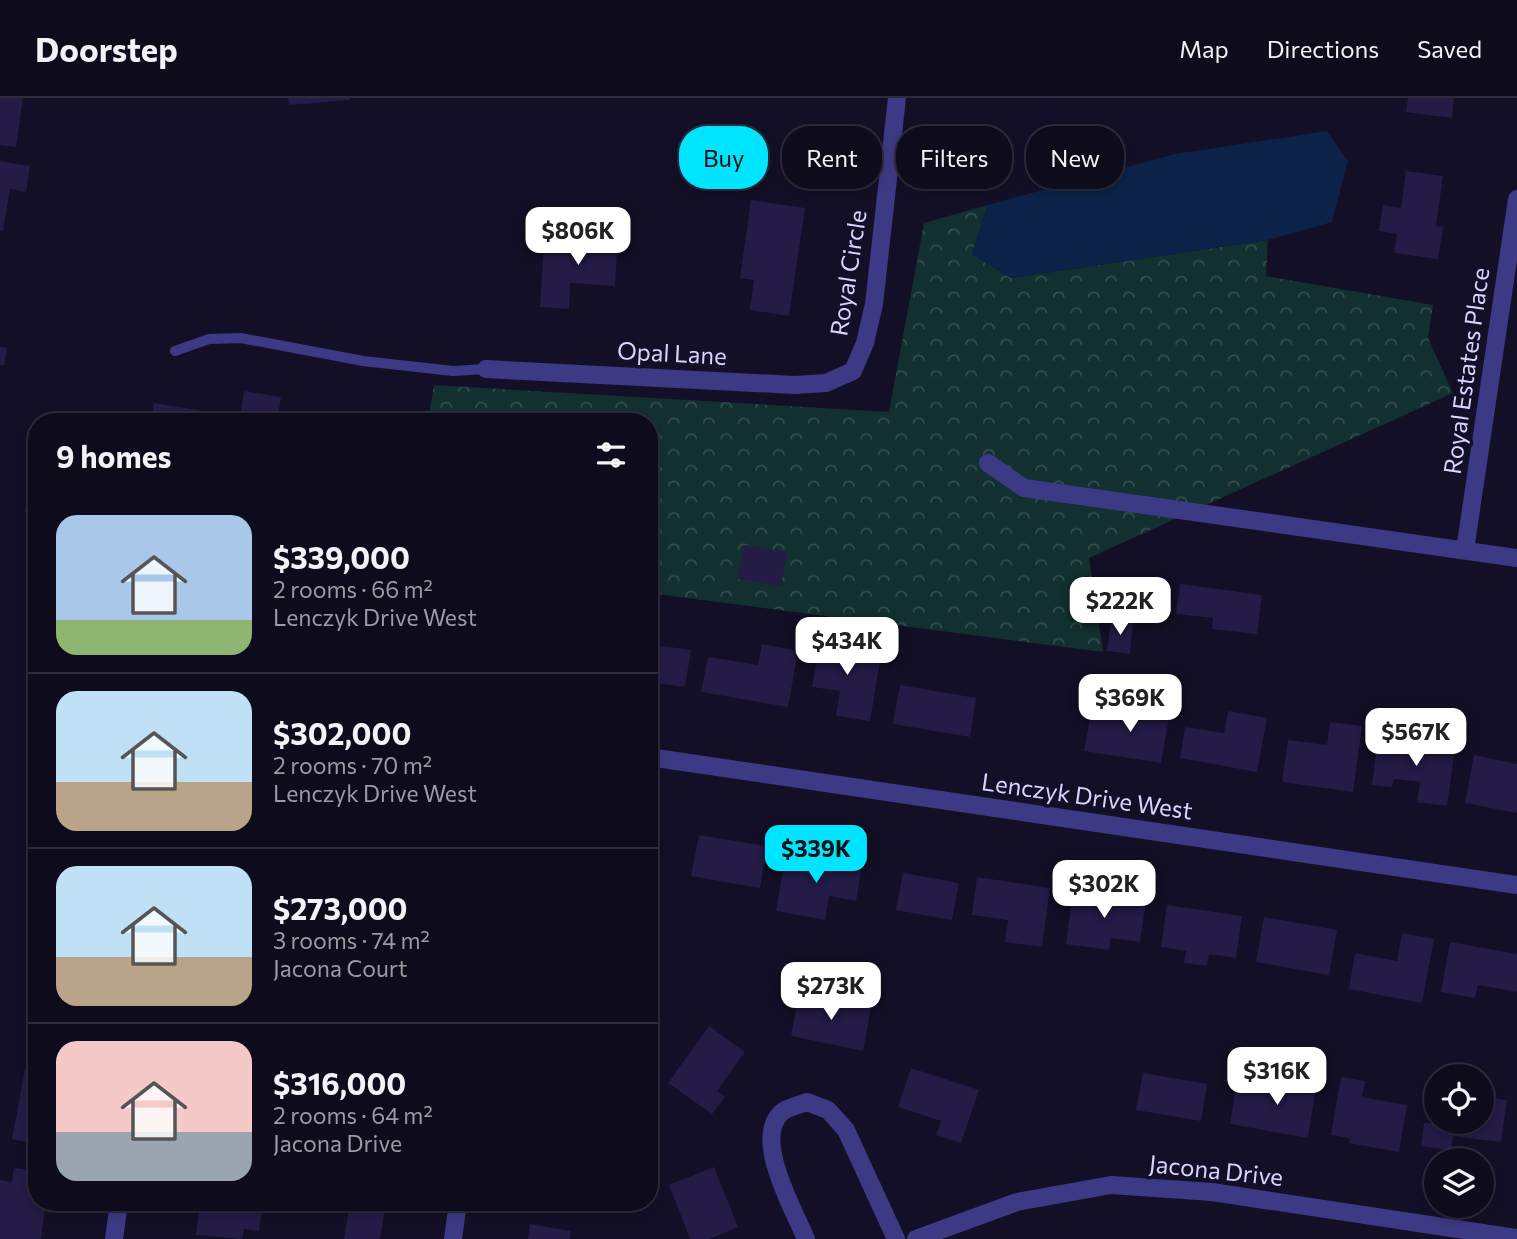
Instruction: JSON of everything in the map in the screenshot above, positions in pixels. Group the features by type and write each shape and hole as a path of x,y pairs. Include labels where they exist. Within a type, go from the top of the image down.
{"street":[{"name":"Royal Circle","path":"853,370 865,343 874,304 897,98"},
{"name":"Royal Estates Place","path":"1465,550 1517,199"},
{"name":"Opal Lane","path":"486,369 795,385 826,383 853,370"},
{"path":"988,463 1024,488 1517,558"},
{"name":"Lenczyk Drive West","path":"658,758 1517,886"},
{"path":"806,1239 773,1160 770,1133 782,1112 807,1102 828,1110 846,1130 896,1239"},
{"name":"Jacona Drive","path":"916,1239 1017,1202 1111,1185 1212,1192 1517,1238"},
{"path":"114,1239 118,1211"},
{"path":"453,1239 457,1211"}],"lane":[{"path":"175,351 209,339 241,338 363,361 453,371 486,369"}],"green space":[{"path":"988,205 972,254 1011,278 1268,240 1266,276 1433,305 1428,338 1453,393 1089,558 1103,652 658,594 658,413 429,413 434,385 889,412 924,223"},
{"path":"28,491 28,512 25,512"}],"water":[{"path":"1327,131 1348,161 1332,222 1268,240 1011,278 972,254 988,205 1047,189 1124,189 1124,168 1175,154"}],"building":[{"path":"0,98 23,98 16,147 0,145"},
{"path":"288,98 350,98 350,100 289,105"},
{"path":"1408,98 1454,98 1452,118 1406,112"},
{"path":"0,161 30,166 26,192 10,189 3,231 0,230"},
{"path":"1406,171 1443,176 1436,226 1443,227 1438,259 1394,253 1397,234 1379,231 1383,205 1401,208"},
{"path":"751,200 805,208 789,316 750,310 754,280 740,278"},
{"path":"579,232 618,234 615,286 570,283 569,309 540,307 544,244 578,246"},
{"path":"0,347 7,348 4,365 0,365"},
{"path":"244,391 281,397 278,413 241,413"},
{"path":"154,403 215,413 152,413"},
{"path":"744,545 787,552 781,586 738,579"},
{"path":"1180,584 1262,595 1257,634 1212,629 1213,618 1176,614"},
{"path":"1111,621 1133,623 1130,654 1107,651"},
{"path":"821,636 863,643 861,658 880,661 870,721 836,716 840,691 812,687"},
{"path":"762,644 798,651 788,707 701,692 708,657 758,665"},
{"path":"658,645 691,650 685,687 658,683"},
{"path":"900,685 976,698 970,737 893,724"},
{"path":"1145,702 1171,706 1161,763 1084,751 1091,713 1141,721"},
{"path":"1228,711 1267,718 1257,772 1180,758 1185,727 1224,733"},
{"path":"1330,722 1362,726 1353,792 1282,782 1288,740 1327,745"},
{"path":"1378,738 1455,748 1447,806 1417,802 1420,782 1394,779 1392,787 1372,785"},
{"path":"1474,755 1517,764 1517,813 1465,803"},
{"path":"699,835 767,846 760,888 691,876"},
{"path":"786,852 862,865 856,901 829,896 825,920 776,911"},
{"path":"903,873 959,883 952,920 896,910"},
{"path":"977,877 1050,888 1042,947 1005,942 1008,920 972,915"},
{"path":"1073,891 1146,901 1140,942 1111,938 1109,950 1066,944"},
{"path":"1167,905 1242,916 1236,958 1209,954 1207,966 1184,963 1186,951 1161,947"},
{"path":"1264,917 1337,930 1329,975 1256,962"},
{"path":"1402,933 1434,939 1422,1003 1349,989 1355,953 1397,961"},
{"path":"1450,942 1517,954 1517,992 1478,985 1475,998 1441,992"},
{"path":"799,994 871,1008 863,1051 791,1036"},
{"path":"709,1026 745,1052 717,1091 725,1097 712,1114 668,1083"},
{"path":"911,1068 979,1090 961,1143 936,1135 941,1121 898,1107"},
{"path":"25,1069 28,1070 28,1142 12,1139"},
{"path":"1143,1073 1207,1084 1201,1121 1136,1110"},
{"path":"1280,1073 1317,1080 1308,1138 1230,1124 1236,1087 1276,1094"},
{"path":"1341,1077 1365,1081 1362,1097 1407,1105 1399,1152 1349,1143 1350,1138 1331,1135"},
{"path":"1494,1098 1507,1100 1501,1142 1453,1136 1451,1148 1421,1146 1424,1123 1424,1134 1494,1134"},
{"path":"714,1167 738,1227 710,1239 690,1239 669,1185"},
{"path":"14,1168 28,1170 28,1211 45,1211 41,1239 0,1239 0,1180 12,1182"},
{"path":"199,1211 262,1211 259,1231 244,1229 242,1239 196,1235"},
{"path":"349,1211 385,1211 380,1239 344,1239"},
{"path":"530,1224 571,1231 570,1239 528,1239"}]}
